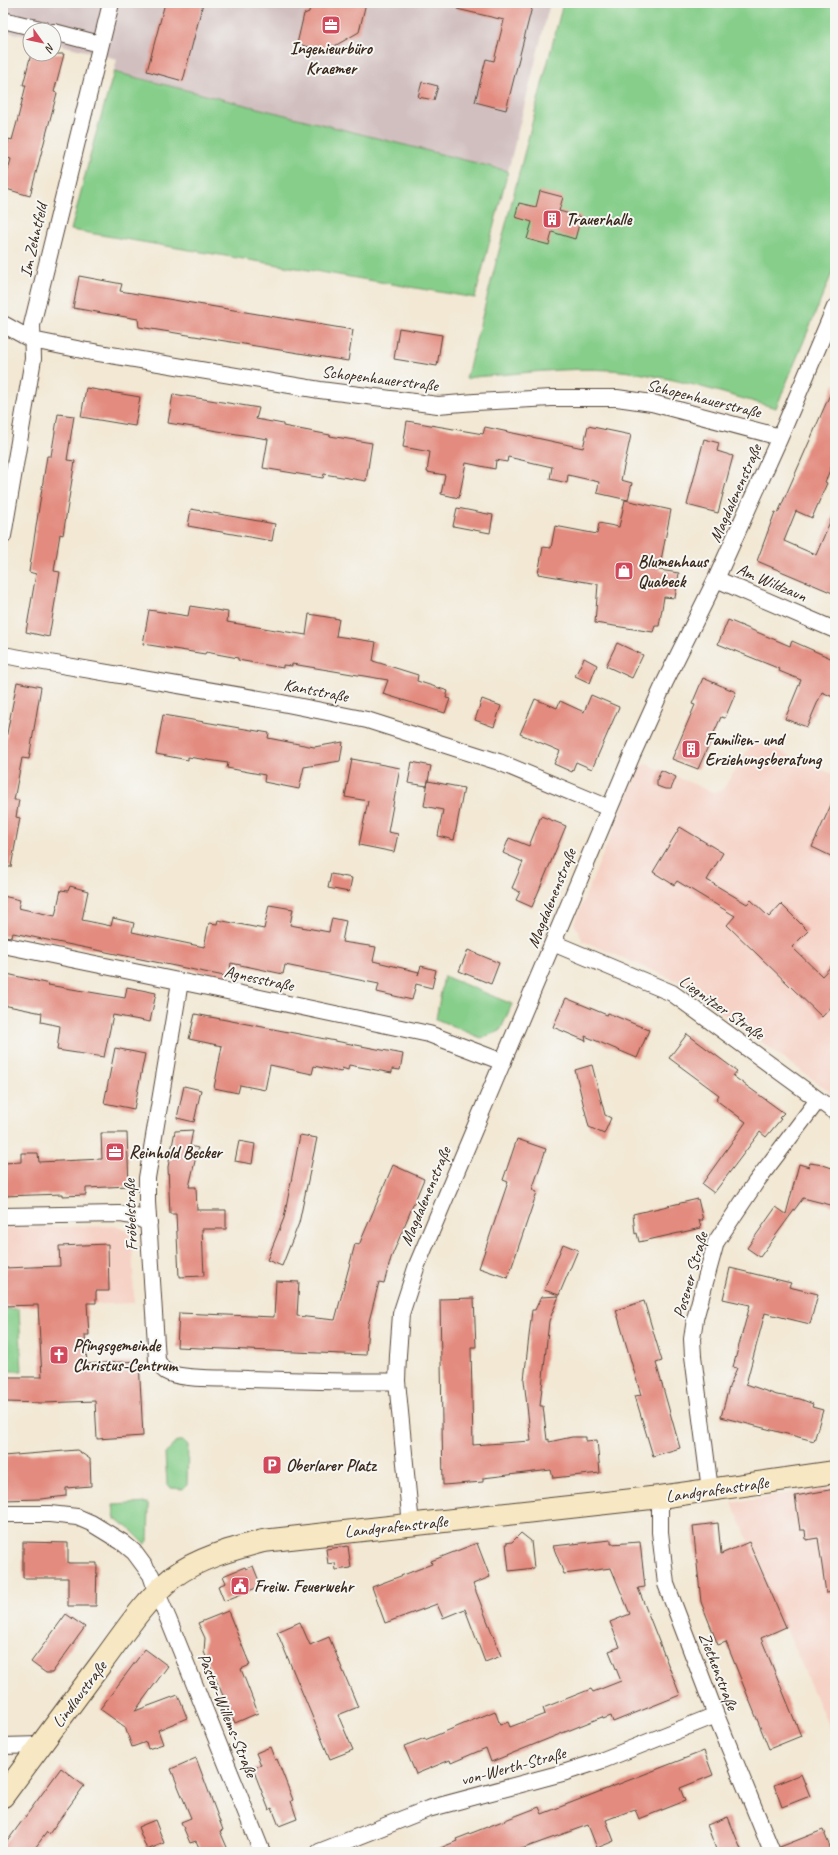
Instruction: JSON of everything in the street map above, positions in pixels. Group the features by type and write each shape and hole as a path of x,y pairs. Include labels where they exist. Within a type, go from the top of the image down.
{"street":[{"name":"Im Zehntfeld","path":"3,536 33,359 32,325 111,3"},
{"path":"3,20 22,25"},
{"path":"62,34 100,44"},
{"name":"Magdalenenstraße","path":"411,1525 397,1381 401,1314 417,1265 609,808 665,682 716,579 780,437 835,307"},
{"name":"Schopenhauerstraße","path":"3,324 32,340 87,351 264,381 408,403 438,405 538,399 617,398 652,404 780,437"},
{"name":"Am Wildzaun","path":"716,579 835,630"},
{"name":"Kantstraße","path":"3,655 277,702 368,720 499,762 609,808"},
{"name":"Liegnitzer Straße","path":"553,943 672,993 835,1112"},
{"name":"Agnesstraße","path":"3,945 429,1034 503,1062"},
{"name":"Fröbelstraße","path":"180,982 147,1178 157,1360 160,1366 168,1373 177,1376 207,1378 340,1382 397,1381"},
{"name":"Posener Straße","path":"710,1490 692,1339 695,1319 716,1242 747,1195 818,1100"},
{"path":"3,1216 120,1214 136,1217 149,1223"},
{"name":"Landgrafenstraße","path":"157,1593 173,1577 193,1565 241,1546 262,1541 660,1497 835,1472"},
{"name":"Ziethenstraße","path":"660,1497 660,1532 666,1584 716,1715 772,1852"},
{"path":"3,1514 50,1514 77,1517 91,1523 122,1542 134,1552 151,1575 157,1593"},
{"name":"Lindlaustraße","path":"3,1796 123,1634 157,1593"},
{"name":"Pastor-Willems-Straße","path":"157,1593 262,1852"},
{"name":"von-Werth-Straße","path":"319,1852 428,1809 566,1772 603,1760 716,1715"},
{"path":"3,1746 41,1745"}],"shaded area":[{"path":"3,3 550,3 508,171 114,72 117,59 62,45 62,22 22,22 22,35 3,31"},
{"path":"754,740 835,775 835,1096 680,982 583,941 574,923 640,766 647,764 712,792 722,791"},
{"path":"116,1226 128,1232 132,1237 134,1303 3,1308 3,1228"},
{"path":"835,1486 835,1742 732,1503"}],"green space":[{"path":"563,3 835,3 835,266 776,408 673,380 631,372 610,370 559,370 473,377 466,379"},
{"path":"114,72 508,171 475,298 71,230 95,137"},
{"path":"444,976 512,1004 500,1031 481,1038 436,1019"},
{"path":"3,1309 19,1309 22,1371 3,1371"},
{"path":"177,1441 184,1441 188,1445 187,1485 183,1489 171,1488 167,1483 165,1454"},
{"path":"147,1503 149,1505 148,1541 145,1544 128,1527 115,1519 113,1505"}],"building":[{"path":"165,3 203,3 183,81 147,71"},
{"path":"323,3 366,3 359,32 326,51 297,44 304,14 309,12 310,5 316,7"},
{"path":"458,3 533,3 506,110 475,102 486,59 494,61 504,20 457,9"},
{"path":"29,62 62,62 54,92 57,93 30,196 3,188 11,159 4,157 9,139 12,140 17,122 26,85 23,85"},
{"path":"422,82 438,86 434,100 418,97"},
{"name":"Trauerhalle","path":"540,191 563,197 559,211 581,217 575,239 552,232 549,245 527,239 532,222 515,217 519,203 536,207"},
{"path":"79,276 122,284 120,291 353,330 348,361 139,327 138,319 73,308"},
{"path":"399,328 442,335 437,366 394,359"},
{"path":"835,383 835,458 825,482 827,483 812,518 796,511 784,541 816,555 835,510 835,594 757,561 775,512 778,513"},
{"path":"86,388 140,397 135,426 81,417"},
{"path":"173,394 259,408 256,419 330,436 372,443 366,481 324,474 323,478 263,468 268,439 168,423"},
{"path":"58,414 74,416 67,460 75,461 63,535 60,534 54,571 60,572 49,637 26,632 36,574 29,572 47,456 51,456"},
{"path":"407,421 483,434 485,427 583,448 588,426 631,435 621,480 632,483 628,500 597,493 599,482 568,475 567,483 550,479 552,467 508,457 507,462 496,460 495,469 466,463 459,498 441,494 445,475 427,472 430,452 403,447"},
{"path":"704,439 719,443 717,451 733,456 718,513 687,505"},
{"path":"625,500 671,510 659,570 679,573 675,598 664,597 659,626 655,626 653,632 595,623 598,584 538,574 543,547 551,548 555,526 597,534 599,523 619,527"},
{"path":"457,508 493,515 490,533 453,526"},
{"path":"191,509 275,524 272,541 188,526"},
{"path":"190,606 228,612 227,622 306,635 309,614 339,619 336,636 376,642 373,661 418,675 417,681 448,691 446,698 450,699 445,713 383,694 388,680 292,664 292,666 283,665 283,668 238,660 238,658 206,652 205,654 143,644 149,610 188,616"},
{"path":"728,620 790,646 792,641 835,660 835,698 822,692 807,727 785,719 801,680 779,671 780,669 718,644"},
{"path":"617,643 643,655 632,678 606,666"},
{"path":"584,658 597,665 590,683 575,676"},
{"path":"703,678 736,692 725,718 721,717 698,769 672,759 695,705 692,704"},
{"path":"17,682 41,687 29,759 22,758 14,800 19,800 16,817 20,818 11,867 3,867 3,754"},
{"path":"591,695 619,707 592,769 576,762 572,772 554,764 560,751 520,734 535,699 557,708 560,701 584,712"},
{"path":"482,699 501,706 494,727 475,720"},
{"path":"163,715 269,733 268,738 314,747 343,742 340,761 304,767 299,789 264,782 265,775 227,768 228,763 188,757 188,760 156,754"},
{"path":"352,759 400,768 388,832 398,834 394,852 359,845 368,801 345,797"},
{"path":"412,762 431,766 427,786 408,783"},
{"path":"661,770 676,777 671,789 665,789 657,786 657,780"},
{"path":"428,781 464,788 454,840 438,836 443,810 424,806"},
{"path":"835,796 835,858 812,847"},
{"path":"541,816 566,826 532,907 516,900 520,892 512,888 523,862 503,853 509,838 529,846"},
{"path":"680,827 723,853 707,880 747,904 751,900 769,917 781,904 808,931 792,947 822,976 835,962 835,1003 822,1017 727,925 735,916 677,881 674,885 653,872"},
{"path":"331,874 352,878 349,892 328,888"},
{"path":"70,886 88,891 82,920 111,926 113,918 134,923 132,932 204,947 209,923 217,924 218,920 264,929 269,905 293,909 290,925 329,932 332,918 346,921 342,942 376,947 373,961 419,972 421,966 436,970 432,988 416,984 412,1000 377,992 379,984 285,965 283,974 231,963 229,977 13,933 12,937 3,936 3,896 20,900 18,908 55,916 61,890 68,891"},
{"path":"468,950 499,963 491,984 459,971"},
{"path":"3,973 49,984 48,985 125,998 127,987 156,993 150,1022 113,1015 104,1057 57,1050 60,1026 41,1022 42,1013 3,1005"},
{"path":"566,998 649,1030 637,1058 585,1036 586,1041 553,1027"},
{"path":"195,1014 403,1054 400,1070 392,1069 392,1073 349,1065 348,1070 342,1068 341,1072 314,1066 312,1074 270,1065 265,1090 240,1085 238,1093 214,1088 222,1046 189,1039"},
{"path":"687,1034 737,1071 733,1076 784,1113 766,1137 760,1132 714,1193 702,1184 746,1122 716,1100 719,1095 669,1058"},
{"path":"115,1048 145,1054 134,1109 104,1103"},
{"path":"592,1065 605,1115 611,1118 604,1134 589,1127 575,1070"},
{"path":"184,1086 201,1090 194,1122 177,1118"},
{"path":"193,1130 190,1146 198,1148 189,1187 196,1187 197,1210 226,1210 226,1229 202,1229 204,1276 179,1277 176,1214 170,1214 168,1167 175,1131"},
{"path":"101,1133 127,1133 129,1186 86,1188 86,1195 63,1196 63,1194 3,1196 3,1163 21,1162 21,1153 38,1153 39,1162 102,1159"},
{"path":"300,1135 317,1138 299,1223 282,1266 267,1260 284,1218"},
{"path":"517,1139 546,1149 532,1190 537,1192 508,1278 479,1268 508,1182 503,1180"},
{"path":"239,1141 255,1144 252,1164 235,1161"},
{"path":"810,1163 835,1169 835,1206 803,1198 760,1257 747,1248 776,1207 786,1214 799,1164 809,1167"},
{"path":"393,1165 424,1179 391,1258 384,1283 379,1282 368,1325 366,1355 177,1347 179,1313 274,1317 276,1281 299,1282 297,1316 335,1320 355,1244 359,1245"},
{"path":"698,1199 703,1220 699,1220 701,1228 639,1242 637,1233 635,1234 633,1214"},
{"path":"108,1244 109,1291 96,1291 96,1303 87,1303 89,1335 85,1335 87,1364 139,1361 143,1436 97,1439 95,1401 43,1403 6,1402 6,1377 42,1377 38,1305 3,1306 3,1268 60,1266 59,1246"},
{"path":"563,1244 578,1250 559,1295 544,1290"},
{"path":"730,1268 791,1283 789,1287 818,1294 810,1324 765,1313 746,1384 777,1395 800,1399 813,1404 812,1407 823,1410 814,1441 721,1417 729,1387 737,1368 733,1367 750,1305 723,1299"},
{"path":"559,1296 549,1321 540,1406 543,1406 547,1440 549,1439 549,1442 572,1437 586,1437 586,1441 597,1440 600,1473 553,1478 551,1470 483,1478 483,1482 443,1485 440,1299 474,1298 476,1347 471,1347 473,1445 531,1441 524,1380 532,1310 535,1310 541,1297"},
{"path":"644,1301 662,1361 656,1363 680,1448 653,1456 635,1396 641,1395 616,1310"},
{"path":"77,1450 90,1459 91,1486 66,1488 66,1496 41,1499 3,1500 3,1456"},
{"path":"835,1489 835,1592 826,1593 818,1538 806,1540 805,1530 800,1530 795,1496"},
{"path":"718,1523 721,1554 749,1542 786,1627 761,1638 801,1736 769,1749 726,1642 718,1645 701,1602 693,1526"},
{"path":"521,1533 531,1541 534,1568 509,1571 506,1543 512,1542"},
{"path":"611,1540 611,1544 640,1542 645,1587 638,1588 680,1695 613,1722 611,1716 603,1719 602,1717 491,1762 486,1748 451,1763 450,1760 416,1774 404,1746 425,1738 425,1740 495,1711 500,1725 508,1722 510,1727 545,1714 543,1708 591,1689 593,1692 621,1681 609,1651 620,1647 610,1622 630,1614 611,1568 564,1574 553,1546"},
{"path":"23,1542 68,1543 68,1563 97,1563 96,1606 68,1606 68,1578 23,1578"},
{"path":"477,1543 490,1577 473,1584 501,1656 485,1662 465,1609 443,1618 437,1604 385,1623 372,1587 432,1564 431,1561"},
{"path":"348,1546 351,1568 336,1570 335,1563 328,1564 326,1549"},
{"path":"253,1566 261,1586 224,1601 218,1586 226,1583 223,1576 245,1567 246,1569"},
{"path":"228,1611 250,1665 241,1669 258,1713 235,1723 204,1652 205,1638 198,1623"},
{"path":"66,1614 85,1627 52,1673 46,1673 31,1662"},
{"path":"300,1622 310,1645 329,1637 358,1707 338,1715 353,1750 330,1759 277,1632"},
{"path":"145,1649 168,1666 135,1711 178,1695 187,1718 158,1730 163,1744 148,1749 146,1742 132,1747 125,1727 100,1709"},
{"path":"270,1747 275,1760 277,1759 293,1800 291,1801 297,1819 279,1826 272,1808 269,1810 253,1769 261,1765 256,1753"},
{"path":"704,1751 713,1775 680,1788 685,1801 639,1819 635,1809 606,1820 614,1841 597,1848 588,1825 513,1852 431,1852 457,1841 456,1839 539,1807 542,1814"},
{"path":"196,1758 223,1830 220,1831 229,1852 201,1852 196,1841 190,1843 181,1822 191,1818 171,1769"},
{"path":"61,1768 84,1786 49,1834 47,1832 32,1852 3,1852 3,1847"},
{"path":"801,1774 810,1796 782,1807 774,1785"},
{"path":"728,1817 742,1852 717,1852 707,1825"},
{"path":"155,1820 164,1843 147,1850 138,1827"},
{"path":"823,1830 832,1852 781,1852 780,1847"}],"place":[{"name":"Ingenieurbüro Kraemer","path":"331,25"},
{"name":"Trauerhalle","path":"552,219"},
{"name":"Blumenhaus Quabeck","path":"624,571"},
{"name":"Familien- und Erziehungsberatung","path":"691,749"},
{"name":"Reinhold Becker","path":"115,1152"},
{"name":"Pfingsgemeinde Christus-Centrum","path":"59,1355"},
{"name":"Oberlarer Platz","path":"272,1465"},
{"name":"Freiw. Feuerwehr","path":"240,1586"}]}
